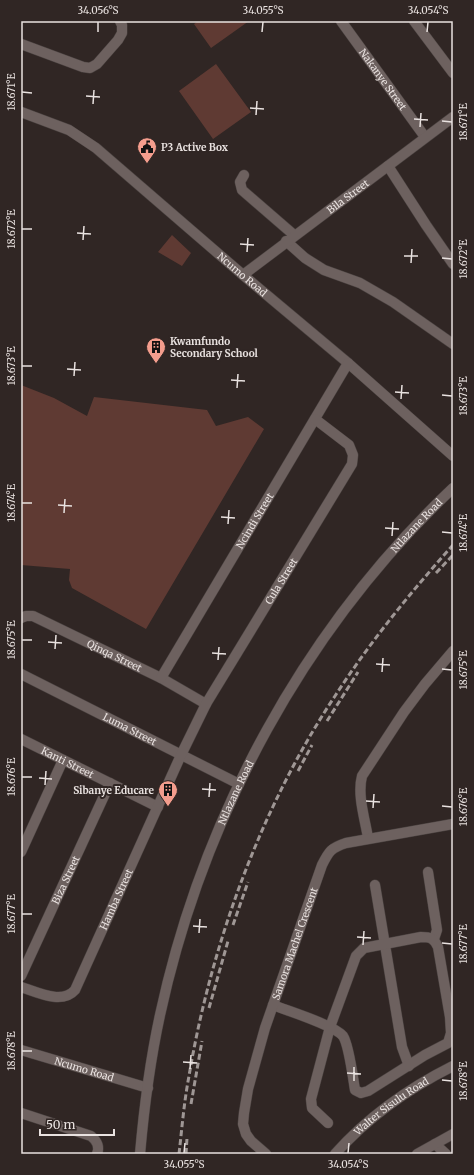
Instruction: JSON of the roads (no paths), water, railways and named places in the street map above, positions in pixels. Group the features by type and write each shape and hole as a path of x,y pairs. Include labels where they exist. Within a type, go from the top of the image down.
{"street":[{"path":"21,44 83,67 90,68 97,64 120,37 122,29 120,21"},
{"name":"Nakanye Street","path":"341,21 425,137"},
{"path":"414,21 453,73"},
{"name":"Ncumo Road","path":"21,112 69,130 96,148 242,275 348,363 453,456"},
{"name":"Bila Street","path":"242,275 453,117"},
{"path":"388,166 453,264"},
{"path":"244,175 240,182 242,190 290,238 305,258 324,270 360,283 393,302 453,344"},
{"name":"Ncindi Street","path":"161,678 348,363"},
{"name":"Cula Street","path":"181,755 206,704 352,464 353,455 349,445 315,419"},
{"name":"Ntlazane Road","path":"140,1154 159,1017 171,966 183,926 211,849 239,784 255,751 291,688 331,628 386,557 432,507 453,488"},
{"name":"Qinqa Street","path":"23,615 33,616 161,678 206,704"},
{"path":"368,838 361,795 360,784 362,776 404,712 453,651"},
{"path":"445,660 453,667"},
{"name":"Luma Street","path":"21,674 239,784"},
{"name":"Kanti Street","path":"21,739 158,807"},
{"name":"Hamba Street","path":"21,987 57,997 67,997 76,990 181,755"},
{"path":"21,852 63,760"},
{"name":"Biza Street","path":"21,976 110,783"},
{"name":"Samora Machel Crescent","path":"266,1154 251,1141 246,1134 243,1124 248,1089 265,1028 322,865 328,852 334,847 346,842 453,824"},
{"path":"428,872 437,930 434,939"},
{"path":"375,885 402,1047 409,1066"},
{"path":"273,1005 330,1027 342,1036 346,1045 355,1090 361,1093 368,1091 425,1055 448,1043 452,1033 438,947 434,939 421,936 364,948 356,956 330,1027 311,1099 312,1108 328,1123"},
{"name":"Ncumo Road","path":"21,1050 148,1088"},
{"name":"Walter Sisulu Road","path":"335,1154 367,1122 412,1088 453,1066"},
{"path":"21,1113 91,1136 96,1140 98,1154"},
{"path":"417,1154 453,1134"},
{"path":"435,1144 446,1154"}],"railway":[{"path":"179,1154 184,1105 189,1076 211,977 225,927 242,878 262,830 308,739 348,676 391,618 453,545"},
{"path":"436,573 453,555"},
{"path":"327,721 358,672"},
{"path":"298,771 312,745"},
{"path":"233,925 248,882"},
{"path":"209,1008 228,941"},
{"path":"191,1104 202,1041"},
{"path":"186,1154 187,1138"}],"place":[{"name":"P3 Active Box","path":"147,164"},
{"name":"Kwamfundo Secondary School","path":"156,364"},
{"name":"Sibanye Educare","path":"168,807"}]}
